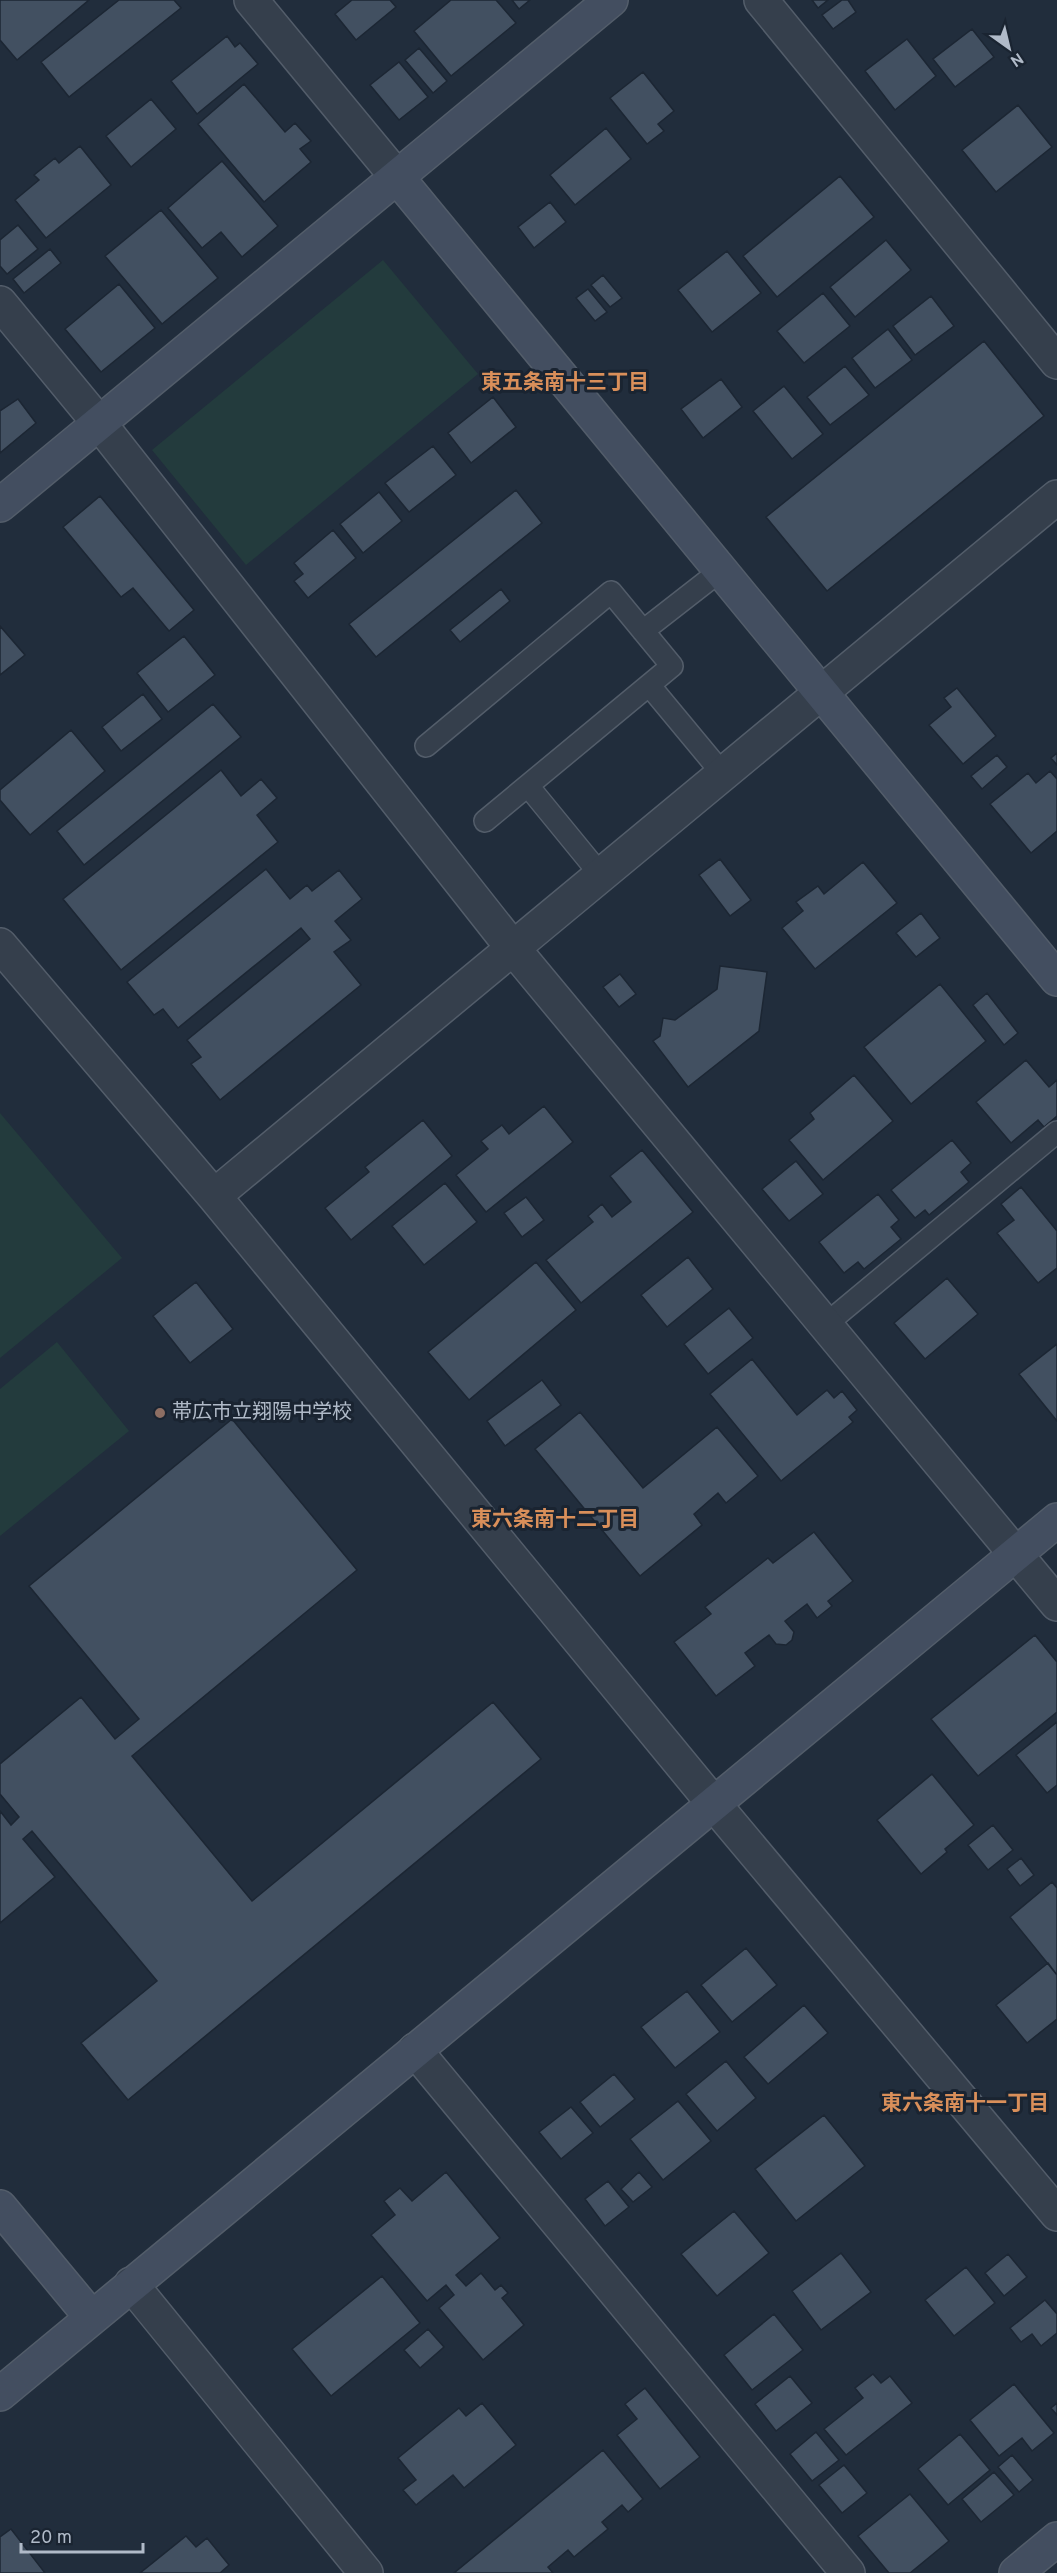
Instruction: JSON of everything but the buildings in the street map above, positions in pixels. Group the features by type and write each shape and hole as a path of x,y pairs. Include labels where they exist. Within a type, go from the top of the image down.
{"street":[{"path":"251,0 819,693 1057,979"},
{"path":"0,505 611,0"},
{"path":"761,0 1057,362"},
{"path":"0,303 99,423 512,947 1057,1604"},
{"path":"214,1196 1057,497"},
{"path":"0,945 214,1196 714,1804 1057,2214"},
{"path":"0,2394 1057,1520"},
{"path":"415,2050 848,2573"},
{"path":"3,2218 92,2318"},
{"path":"131,2284 366,2573"},
{"path":"1016,2573 1057,2539"}],"lane":[{"path":"644,631 720,571"},
{"path":"426,746 611,592 672,666 485,821"},
{"path":"649,685 722,773"},
{"path":"528,786 600,874"},
{"path":"825,1325 1057,1132"}],"green space":[{"path":"383,260 478,374 246,565 152,450"},
{"path":"0,1113 122,1258 0,1358"},
{"path":"57,1342 129,1431 0,1536 0,1389"}],"place":[{"name":"帯広市立翔陽中学校","path":"160,1413"}],"district":[{"name":"東五条南十三丁目","path":"565,383"},
{"name":"東六条南十二丁目","path":"555,1520"},
{"name":"東六条南十一丁目","path":"965,2104"}]}
